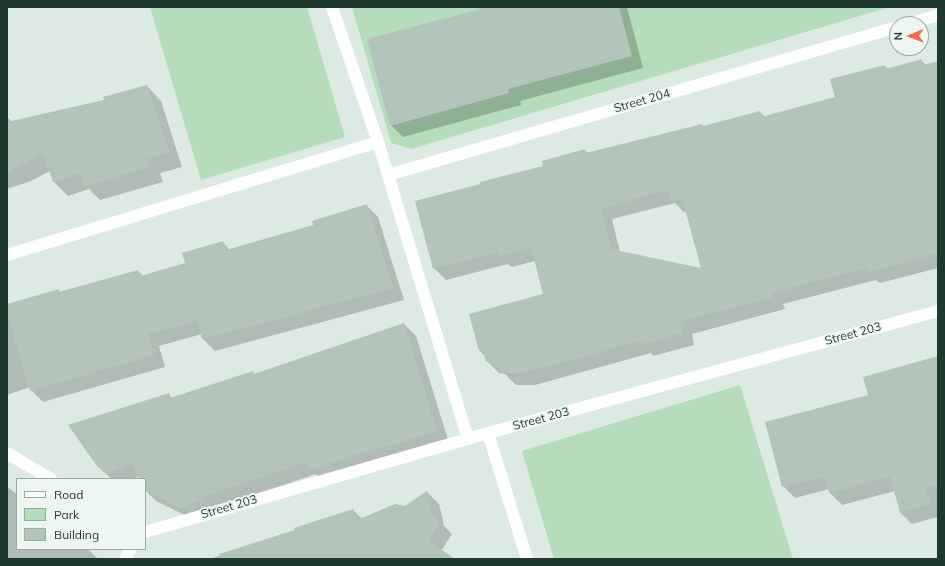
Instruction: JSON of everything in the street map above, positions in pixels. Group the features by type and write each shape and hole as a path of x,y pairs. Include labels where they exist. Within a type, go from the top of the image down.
{"street":[{"path":"332,7 378,142 468,439"},
{"name":"Street 204","path":"388,176 889,29"},
{"path":"7,255 378,142"},
{"name":"Street 203","path":"146,532 488,433 938,311"},
{"path":"488,433 527,559"},
{"path":"7,453 49,478"},
{"path":"125,559 130,550"}],"green space":[{"path":"150,7 307,7 345,137 201,180"},
{"path":"352,7 890,7 411,149 391,143"},
{"path":"740,385 793,559 554,559 522,451"}],"building":[{"path":"488,7 619,7 632,56 508,89 509,93 390,126 367,39"},
{"path":"922,59 923,65 938,61 938,253 867,272 866,268 772,293 773,297 680,322 682,333 641,344 640,341 523,373 503,373 493,363 486,362 483,350 479,351 469,314 543,294 531,247 499,256 498,252 433,269 415,201 543,166 542,161 585,149 586,153 702,124 703,126 760,111 761,117 835,97 830,79 885,65 886,69","holes":["668,190 671,201 682,198 701,268 611,249 601,208"]},
{"path":"147,85 169,152 146,159 149,167 85,186 81,173 53,182 43,153 7,172 7,122 104,100 103,97"},
{"path":"367,204 393,288 202,339 197,321 148,334 154,355 30,391 7,312 7,304 59,289 59,292 138,270 140,276 185,263 182,253 223,241 226,250 313,225 312,221"},
{"path":"404,323 437,431 369,452 369,450 310,470 307,462 201,497 202,499 181,508 146,490 146,478 139,478 132,463 109,473 97,466 68,425 169,393 170,398 253,371 254,374"},
{"path":"938,356 938,485 926,488 930,504 900,512 890,477 829,493 825,476 782,487 765,422 868,395 863,377"},
{"path":"427,491 433,517 440,522 429,541 455,559 220,559 219,554 295,530 294,528 353,509 357,520 395,504 405,506"}]}
